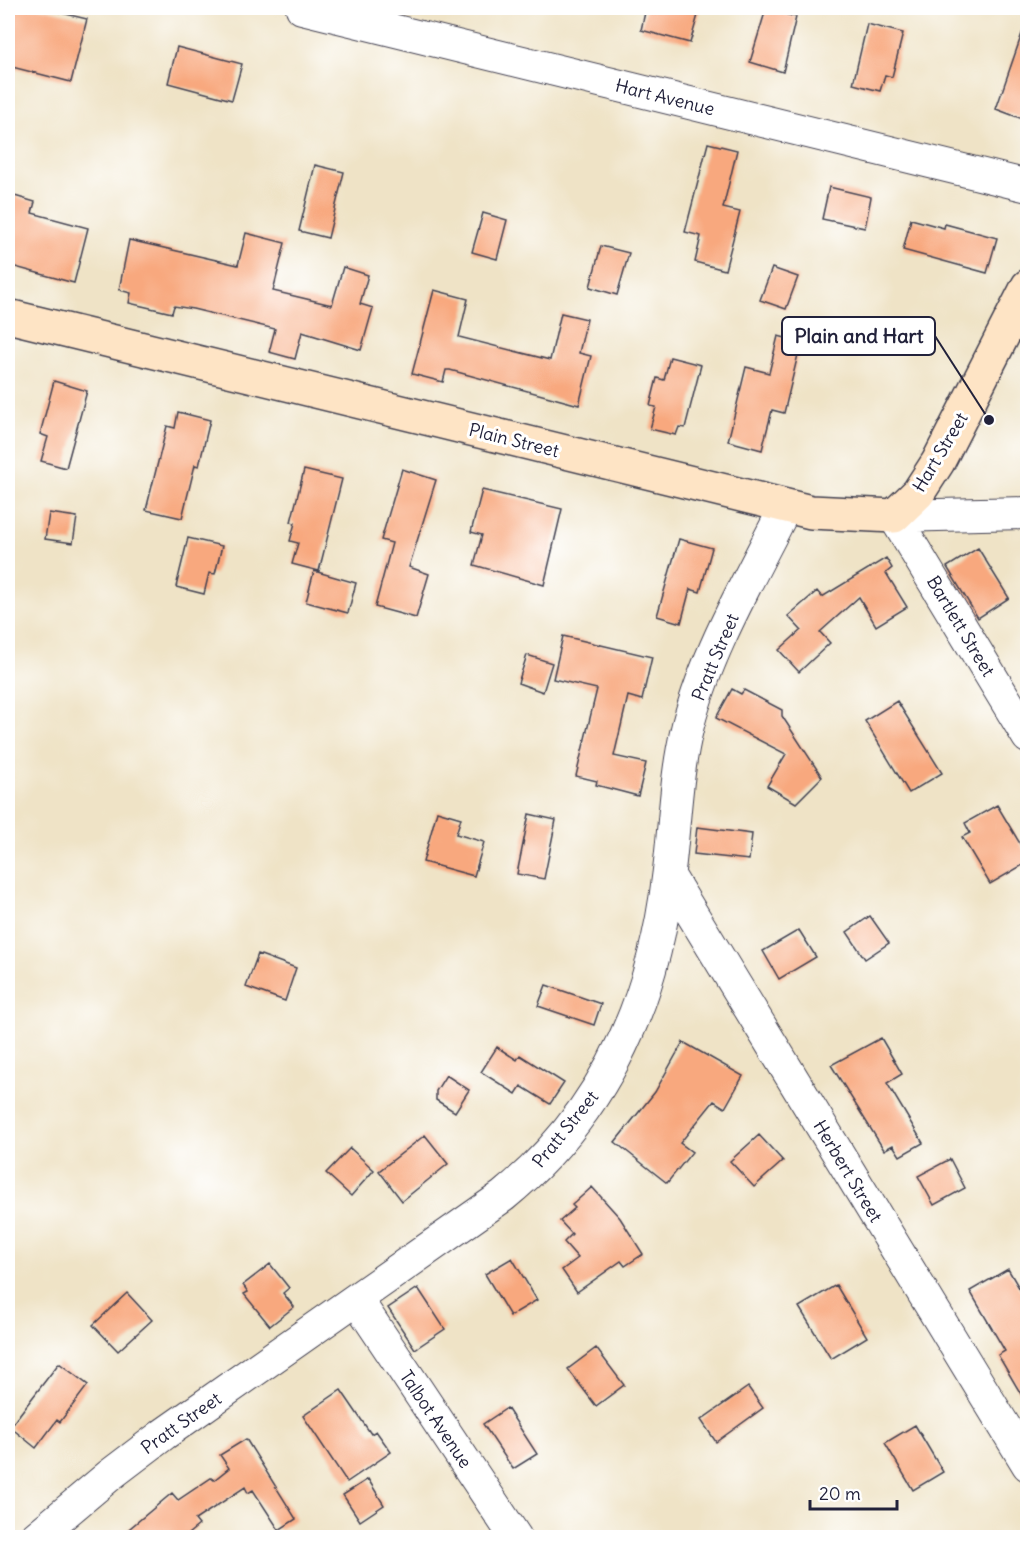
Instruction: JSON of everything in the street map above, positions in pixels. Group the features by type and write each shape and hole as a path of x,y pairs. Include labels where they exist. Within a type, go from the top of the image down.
{"main road":[{"name":"Hart Street","path":"894,516 918,493 948,444 1028,286"},
{"name":"Plain Street","path":"8,316 786,506 834,514 894,516"}],"street":[{"name":"Hart Avenue","path":"302,8 1028,186"},
{"name":"Pratt Street","path":"35,1538 164,1434 503,1196 541,1162 574,1123 603,1081 640,1006 657,945 669,876 676,784 694,705 738,603 786,506"},
{"name":"Plain Street","path":"894,516 1028,513"},
{"name":"Bartlett Street","path":"894,516 1028,737"},
{"name":"Herbert Street","path":"669,876 1028,1465"},
{"name":"Talbot Avenue","path":"357,1300 516,1538"}],"building":[{"path":"8,8 41,8 87,19 71,82 8,66"},
{"path":"646,8 700,8 690,43 641,30"},
{"path":"766,9 796,17 783,72 750,62"},
{"path":"867,24 903,33 892,77 885,75 880,91 853,84"},
{"path":"1024,28 1028,29 1028,121 996,109"},
{"path":"177,47 242,64 232,100 168,83"},
{"path":"708,143 737,150 723,208 740,212 725,270 695,262 701,236 685,232"},
{"path":"315,165 344,172 328,238 299,231"},
{"path":"829,187 871,197 865,228 822,219"},
{"path":"8,194 35,202 32,213 88,228 74,283 8,265"},
{"path":"483,213 507,220 497,259 472,252"},
{"path":"911,219 944,228 945,224 997,238 987,273 903,250"},
{"path":"246,233 285,243 273,291 332,305 343,267 368,275 360,304 373,308 361,350 302,332 295,359 269,352 275,329 193,309 174,306 172,313 129,303 131,293 119,290 129,240 238,265"},
{"path":"601,246 629,253 617,295 590,287"},
{"path":"772,268 798,277 786,309 760,300"},
{"path":"434,290 468,299 459,337 550,360 561,313 587,319 579,353 591,356 579,405 450,370 446,370 443,382 412,374"},
{"path":"778,336 801,342 784,413 772,410 762,450 728,441 746,367 769,373"},
{"path":"670,357 701,365 685,428 679,427 676,435 650,429 656,407 650,406 657,378 664,380"},
{"path":"54,381 87,391 66,468 41,461 48,437 40,434"},
{"path":"178,412 210,420 199,466 195,465 182,518 146,510 167,426 175,428"},
{"path":"402,469 436,480 409,567 429,574 416,618 375,607 392,543 381,540"},
{"path":"304,470 342,479 319,571 292,564 298,543 290,541 295,523 291,522"},
{"path":"482,490 562,509 544,585 474,565 482,535 471,532"},
{"path":"49,513 77,517 73,543 45,539"},
{"path":"188,538 222,546 215,574 209,573 204,594 176,587"},
{"path":"679,539 712,548 700,592 690,589 681,623 657,616"},
{"path":"978,548 1009,598 978,618 947,567"},
{"path":"886,558 892,568 886,573 907,607 876,626 859,597 820,632 830,643 799,672 779,650 801,630 788,616 817,591 822,597"},
{"path":"314,571 356,583 348,613 306,602"},
{"path":"563,636 652,657 642,700 628,696 614,756 646,763 638,796 596,785 597,781 576,776 597,689 553,679"},
{"path":"527,655 552,663 543,692 518,683"},
{"path":"732,689 741,694 744,690 782,710 782,716 822,777 796,803 767,786 786,754 716,718"},
{"path":"897,701 942,773 909,793 865,721"},
{"path":"997,805 1028,857 1028,862 990,884 962,837 970,833 965,823"},
{"path":"437,811 461,818 456,834 484,842 474,876 423,862"},
{"path":"529,814 556,820 544,879 517,874"},
{"path":"697,827 752,834 749,860 694,854"},
{"path":"870,916 889,943 865,959 847,932"},
{"path":"799,930 816,957 779,979 763,951"},
{"path":"258,954 296,968 285,1001 246,987"},
{"path":"546,985 601,1004 594,1025 538,1006"},
{"path":"881,1038 902,1074 887,1083 923,1143 900,1156 893,1145 884,1150 831,1065"},
{"path":"683,1042 743,1076 725,1108 714,1101 680,1143 692,1152 667,1183 615,1142 655,1092"},
{"path":"497,1047 517,1060 520,1055 564,1083 550,1104 521,1086 516,1094 481,1072"},
{"path":"446,1075 469,1090 455,1112 436,1100 436,1091"},
{"path":"425,1135 448,1164 402,1201 379,1171"},
{"path":"759,1135 783,1161 754,1187 730,1161"},
{"path":"350,1148 374,1170 351,1196 326,1173"},
{"path":"950,1159 965,1188 934,1205 918,1176"},
{"path":"592,1187 620,1218 643,1254 625,1266 621,1261 577,1292 562,1270 578,1258 564,1242 572,1234 560,1221 575,1208 572,1205"},
{"path":"512,1258 537,1300 510,1316 485,1274"},
{"path":"270,1264 289,1288 283,1293 294,1307 270,1326 244,1294 248,1292 243,1285"},
{"path":"1008,1269 1028,1303 1028,1406 998,1355 1005,1351 970,1291"},
{"path":"836,1285 867,1337 831,1359 799,1307"},
{"path":"418,1288 445,1329 415,1349 388,1308"},
{"path":"127,1293 152,1320 118,1351 93,1325"},
{"path":"596,1348 624,1385 596,1406 568,1369"},
{"path":"59,1363 88,1385 60,1422 57,1420 36,1448 10,1427"},
{"path":"748,1387 763,1408 716,1442 701,1420"},
{"path":"341,1390 371,1434 376,1431 391,1452 347,1482 303,1416"},
{"path":"507,1408 537,1454 513,1469 483,1424"},
{"path":"915,1425 943,1472 913,1490 885,1443"},
{"path":"246,1439 296,1519 279,1530 253,1490 248,1493 245,1487 195,1520 199,1525 183,1538 118,1538 172,1493 178,1500 211,1478 214,1480 229,1468 220,1455"},
{"path":"368,1479 384,1505 360,1521 343,1495"}],"place":[{"name":"Plain and Hart","path":"989,420"}]}
